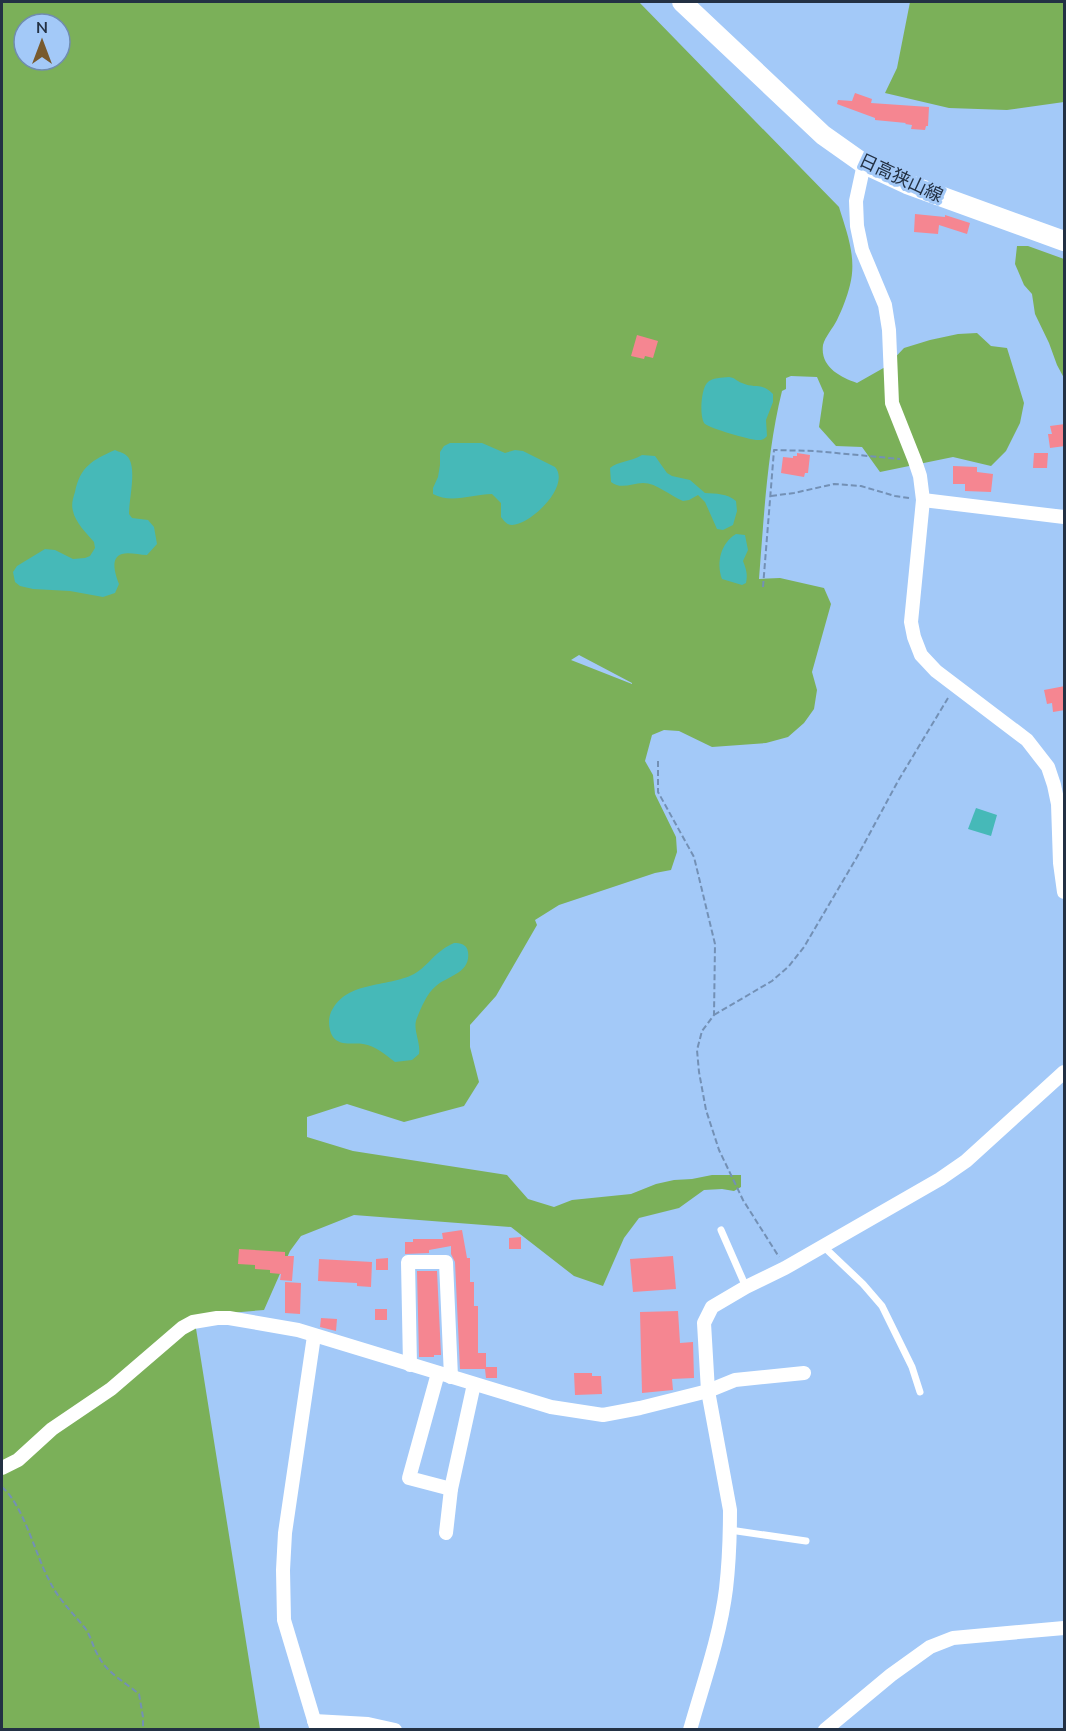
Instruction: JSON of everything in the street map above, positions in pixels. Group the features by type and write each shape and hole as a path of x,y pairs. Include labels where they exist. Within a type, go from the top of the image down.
{"main road":[{"name":"日高狭山線","path":"682,2 823,135 864,164 907,184 1065,241"}],"street":[{"path":"864,164 856,201 857,226 862,250 885,305 889,330 892,403 920,476 923,500 911,622 914,637 921,655 936,671 1027,740 1048,767 1058,804 1060,863 1065,892"},
{"path":"923,500 1065,517"},
{"path":"690,1730 726,1590 730,1530 730,1510 708,1391 704,1323 712,1307 940,1179 966,1161 1065,1072"},
{"path":"410,1365 408,1262 446,1262 444,1375 409,1478 451,1489"},
{"path":"2,1468 18,1460 52,1429 111,1389 182,1328 193,1322 217,1318 298,1330 551,1407 603,1414 640,1408 708,1391 735,1380 804,1373"},
{"path":"314,1336 285,1533 284,1620 315,1725 368,1724 395,1730"},
{"path":"447,1533 451,1489 474,1384"},
{"path":"825,1730 891,1675 930,1647 953,1638 1065,1628"}],"lane":[{"path":"721,1230 746,1287"},
{"path":"823,1246 863,1284 882,1306 912,1367 921,1392"},
{"path":"730,1530 806,1541"}],"path":[{"path":"763,587 774,450 815,451 915,461"},
{"path":"771,496 834,484 861,486 895,496 923,500"},
{"path":"785,1268 743,1200 719,1150 706,1110 699,1072 697,1050 702,1031 714,1015 772,981 789,966 799,953 857,857 954,685"},
{"path":"658,760 658,792 694,857 712,928 716,963 714,1015"},
{"path":"2,1487 19,1511 55,1592 86,1630 99,1659 114,1675 139,1694 143,1730"}],"shaded area":[{"path":"2,2 639,2 839,207 852,255 852,275 843,308 823,345 825,359 832,370 857,383 887,366 904,348 958,334 977,333 991,346 1007,348 1024,403 1020,423 1006,451 991,466 953,457 880,472 862,447 836,446 819,427 824,393 817,377 791,376 786,378 786,389 782,391 769,461 759,579 780,578 824,588 831,604 812,672 817,690 814,709 804,723 788,737 766,743 712,747 679,731 664,730 652,735 645,761 653,775 655,794 676,837 677,852 671,870 655,873 559,905 535,920 537,925 496,996 470,1025 470,1047 479,1082 464,1106 404,1122 347,1104 307,1117 307,1137 353,1151 507,1175 528,1199 554,1207 572,1200 631,1194 656,1184 712,1175 741,1175 741,1187 734,1191 704,1190 679,1208 639,1218 624,1238 603,1286 574,1276 511,1227 354,1215 301,1236 290,1251 264,1310 194,1316 260,1729 2,1729","holes":["579,655 632,684 571,660"]},
{"path":"910,2 1064,2 1064,102 1007,110 949,108 885,93 897,68"},
{"path":"1017,246 1028,246 1064,259 1064,378 1035,314 1032,294 1024,285 1015,264"},
{"path":"729,377 747,385 765,388 773,394 773,402 766,420 767,436 763,439 755,440 731,434 708,426 703,421 702,404 705,386 717,378"},
{"path":"450,443 482,443 505,453 515,450 523,451 555,467 559,475 558,484 554,493 539,511 520,523 509,524 501,517 501,503 492,494 447,498 433,494 440,465 440,452"},
{"path":"115,450 127,456 131,462 129,514 132,518 148,520 154,527 157,544 147,555 128,553 118,556 114,568 119,584 115,593 103,597 20,586 15,582 13,572 17,566 45,549 55,550 73,559 90,556 95,548 94,542 74,515 73,499 80,476 88,465"},
{"path":"642,455 655,456 667,473 690,480 705,493 733,498 736,501 737,511 733,525 723,530 717,529 705,502 698,495 683,501 648,484 623,486 611,482 610,468"},
{"path":"736,534 745,535 748,550 743,561 747,580 742,585 722,579 720,573 723,548"},
{"path":"976,808 997,815 991,836 968,829"},
{"path":"454,943 466,947 468,959 466,965 458,973 436,986 425,1001 416,1022 419,1054 412,1060 395,1062 368,1045 343,1043 333,1037 329,1026 330,1015 336,1004 345,996 355,990 414,974 443,949"}],"building":[{"path":"855,93 872,99 871,103 929,107 928,126 925,130 911,129 912,125 875,120 875,118 837,104 838,100 852,101"},
{"path":"915,214 945,217 945,215 970,223 967,234 939,225 938,234 914,232"},
{"path":"637,335 658,341 653,358 645,356 644,359 631,356"},
{"path":"1065,424 1065,446 1050,448 1048,434 1052,434 1050,426"},
{"path":"797,453 810,455 808,473 805,473 804,477 781,473 783,457 793,458 797,456"},
{"path":"1034,453 1048,453 1047,468 1033,468"},
{"path":"953,466 977,467 977,472 993,474 991,492 965,491 965,484 953,484"},
{"path":"1065,686 1065,710 1053,712 1052,703 1047,704 1044,690"},
{"path":"462,1230 467,1258 470,1258 470,1282 474,1282 474,1306 478,1306 478,1353 486,1353 486,1367 497,1367 497,1378 486,1378 485,1369 460,1369 455,1262 451,1254 451,1246 429,1250 429,1253 405,1254 405,1242 413,1242 413,1239 443,1239 442,1233"},
{"path":"521,1237 521,1249 509,1249 509,1238"},
{"path":"239,1249 285,1252 285,1256 294,1256 292,1281 280,1280 281,1274 270,1273 270,1270 255,1269 255,1265 238,1264"},
{"path":"673,1256 676,1289 633,1292 630,1259"},
{"path":"388,1258 388,1270 376,1270 376,1259"},
{"path":"319,1259 372,1262 371,1287 357,1286 357,1283 318,1281"},
{"path":"417,1271 437,1271 441,1355 434,1355 434,1357 419,1357"},
{"path":"285,1282 301,1283 300,1314 285,1313"},
{"path":"375,1309 387,1309 387,1320 375,1320"},
{"path":"678,1311 680,1343 693,1342 694,1378 672,1379 673,1390 642,1393 640,1312"},
{"path":"321,1318 337,1319 336,1331 320,1327"},
{"path":"574,1373 592,1373 592,1376 601,1376 602,1394 575,1395"}]}
